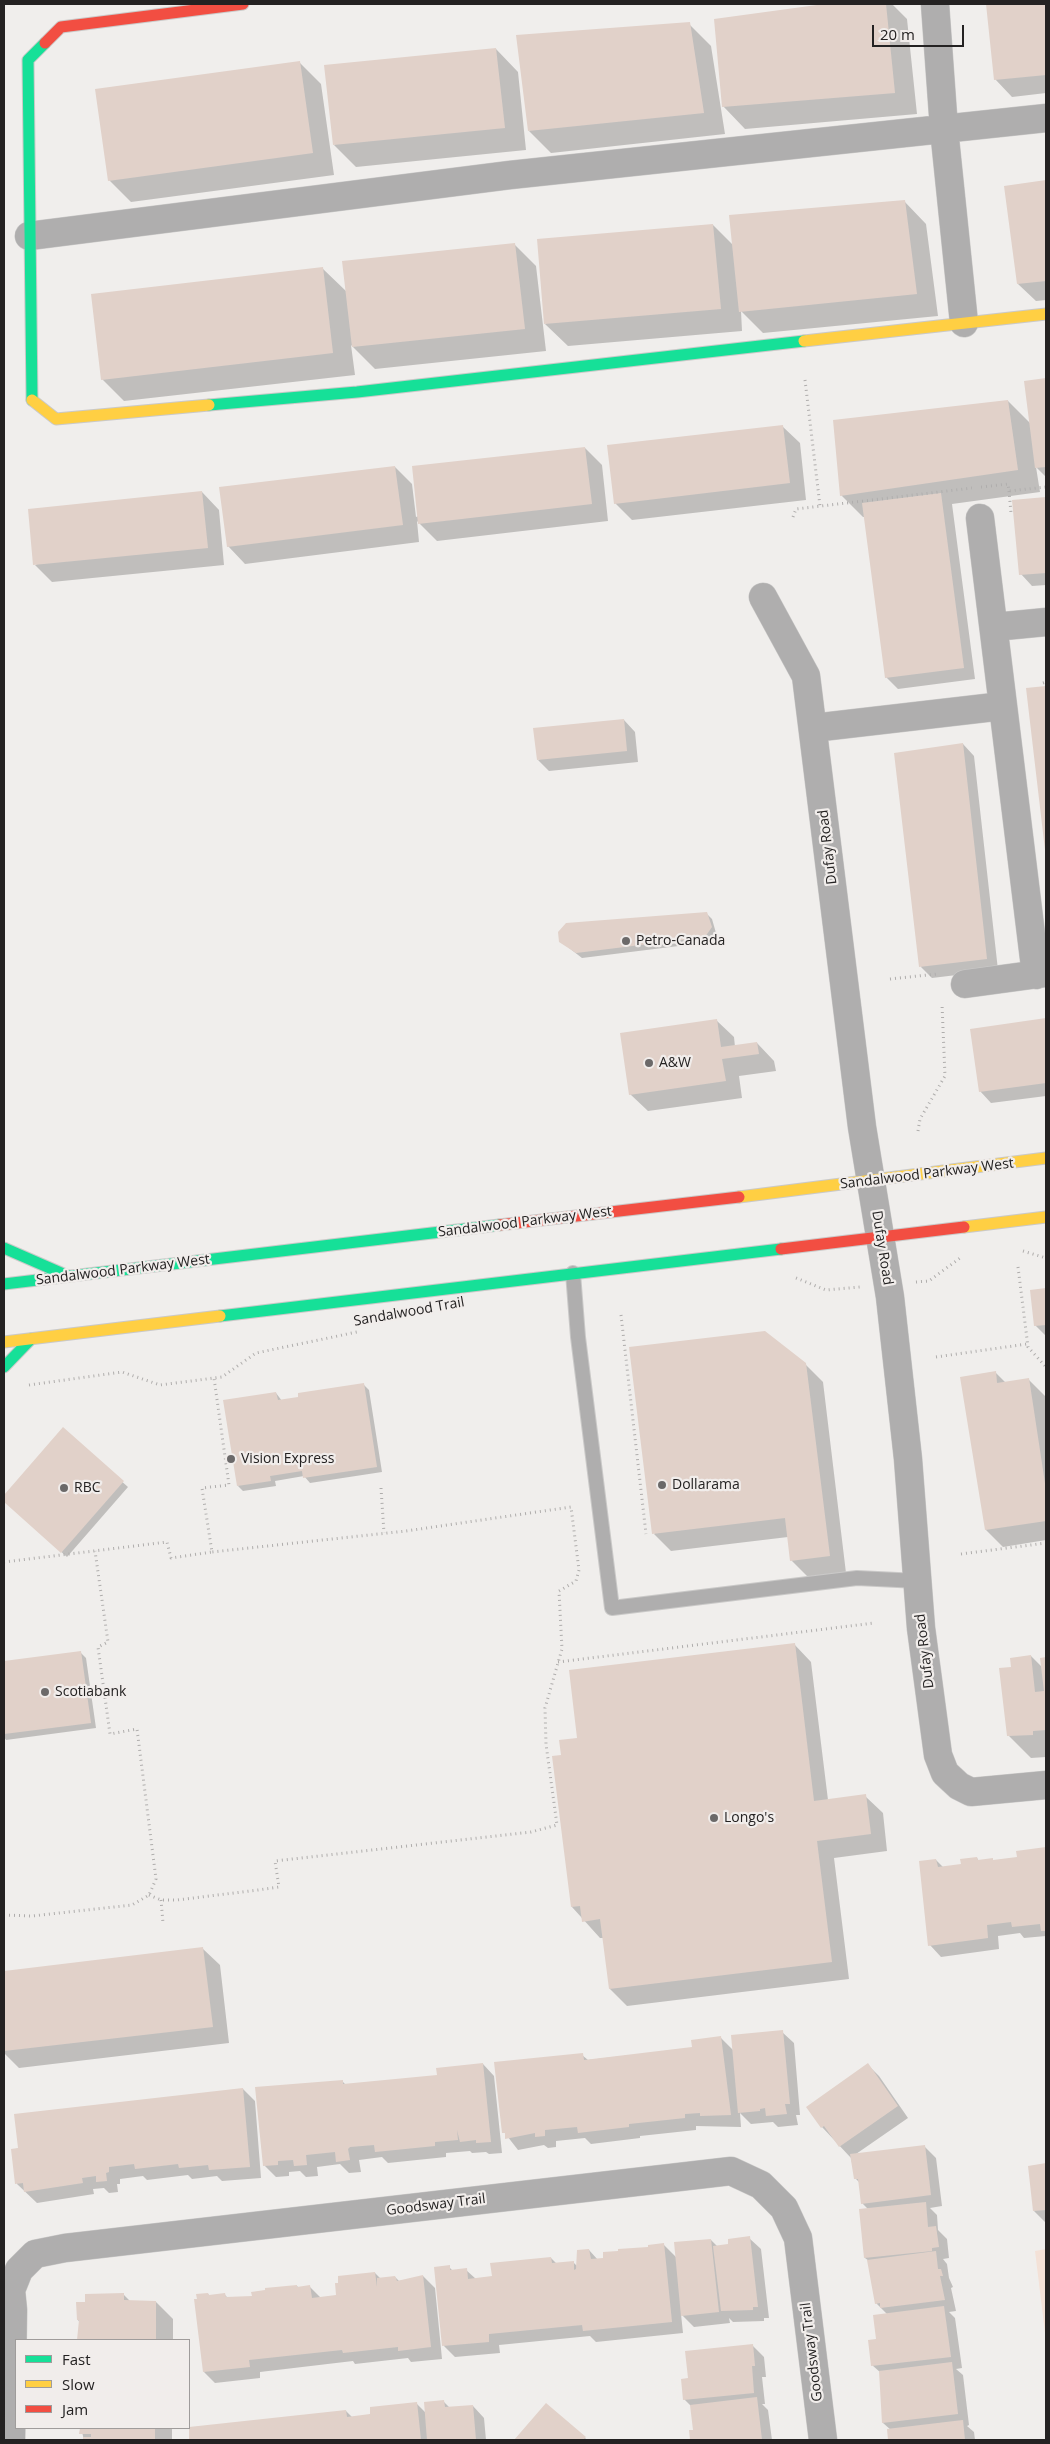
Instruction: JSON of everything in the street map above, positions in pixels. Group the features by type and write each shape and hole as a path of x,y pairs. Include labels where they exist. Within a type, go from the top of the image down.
{"main road":[{"path":"243,4 61,27 28,60 28,236 31,400 56,420 357,392 1046,314"},
{"name":"Sandalwood Parkway West","path":"4,1284 871,1182 1046,1158"},
{"path":"4,1342 1046,1217"},
{"path":"4,1248 69,1277"},
{"path":"4,1367 30,1339"}],"street":[{"path":"935,4 944,129 964,323"},
{"path":"28,236 510,175 1046,118"},
{"path":"953,979 1041,974 1003,706 980,518"},
{"name":"Dufay Road","path":"763,597 806,676 862,1127 890,1297 908,1459 918,1581 938,1755 944,1773 959,1786 972,1792 1046,1785"},
{"path":"994,627 1046,622"},
{"path":"813,728 1003,706"},
{"name":"Goodsway Trail","path":"11,2440 13,2310 11,2290 19,2270 35,2254 65,2248 732,2171 761,2185 784,2208 798,2238 822,2440"}],"lane":[{"path":"573,1273 578,1338 612,1608 857,1578 918,1581"}],"path":[{"path":"805,380 820,506"},
{"path":"793,517 796,509 820,506 1008,484 1008,491 1046,487"},
{"path":"890,979 953,979"},
{"path":"918,1131 920,1119 945,1076 942,1002"},
{"path":"1015,1248 1046,1258"},
{"path":"929,1281 961,1257"},
{"path":"1018,1267 1027,1344 1046,1367"},
{"path":"792,1276 826,1290"},
{"path":"620,1315 646,1534"},
{"name":"Sandalwood Trail","path":"24,1386 122,1372 160,1384 222,1377 256,1354 360,1331"},
{"path":"936,1357 1027,1344"},
{"path":"212,1552 202,1488 229,1485 214,1378"},
{"path":"381,1488 384,1533"},
{"path":"4,1562 167,1542 170,1558 384,1533 571,1508 579,1570 576,1581 559,1591 562,1649 545,1708 546,1744 557,1825 531,1832 275,1861 279,1887 161,1900 148,1895"},
{"path":"961,1554 1046,1543"},
{"path":"4,1915 32,1916 132,1905 148,1895 156,1879 137,1729 110,1734 98,1646 108,1642 95,1551"},
{"path":"558,1662 874,1623"},
{"path":"161,1900 163,1923"}],"shaded area":[{"path":"1046,2249 1046,2341 1035,2251"}],"building":[{"path":"824,4 886,4 895,93 722,107 714,19"},
{"path":"986,4 1046,4 1046,75 994,80"},
{"path":"690,22 704,113 528,131 516,35"},
{"path":"496,48 505,128 333,145 324,65"},
{"path":"300,61 313,153 108,181 95,89"},
{"path":"1046,180 1046,281 1017,284 1004,186"},
{"path":"905,200 917,294 739,312 729,215"},
{"path":"713,224 721,309 544,324 537,239"},
{"path":"515,243 525,329 352,347 342,261"},
{"path":"323,267 333,353 101,380 91,294"},
{"path":"1046,378 1046,467 1035,468 1024,381"},
{"path":"1008,400 1018,470 840,496 833,420"},
{"path":"783,425 790,483 614,504 607,445"},
{"path":"585,447 592,504 418,524 412,466"},
{"path":"395,466 403,525 227,547 219,487"},
{"path":"202,491 208,548 33,565 28,509"},
{"path":"941,493 964,668 885,678 862,503"},
{"path":"1046,497 1046,573 1019,575 1012,500"},
{"path":"1046,686 1046,850 1045,850 1026,688"},
{"path":"624,719 627,751 537,760 533,728"},
{"path":"963,743 987,959 919,967 894,753"},
{"path":"707,912 712,927 705,937 576,953 559,942 558,932 566,923"},
{"path":"1046,1018 1046,1083 979,1092 970,1029"},
{"path":"717,1019 721,1047 757,1042 759,1054 722,1059 726,1081 629,1095 620,1033"},
{"path":"1046,1288 1046,1325 1034,1326 1030,1290"},
{"path":"765,1331 806,1363 830,1556 790,1561 785,1518 652,1534 629,1347"},
{"path":"996,1371 997,1383 1029,1378 1046,1490 1046,1521 985,1530 960,1377"},
{"path":"364,1383 377,1467 303,1478 302,1471 270,1476 271,1481 237,1486 223,1400 276,1392 278,1400 298,1397 298,1393"},
{"name":"RBC","path":"63,1427 124,1481 61,1553 4,1502 4,1495"},
{"name":"Longo's","path":"795,1643 814,1801 866,1794 871,1834 817,1841 832,1962 609,1989 600,1919 582,1922 580,1906 571,1907 552,1756 561,1755 559,1740 577,1738 569,1670"},
{"name":"Scotiabank","path":"81,1651 91,1723 4,1734 4,1661"},
{"path":"1031,1655 1035,1692 1044,1691 1040,1658 1046,1657 1046,1730 1033,1731 1033,1735 1007,1736 999,1668 1011,1667 1010,1658"},
{"path":"1046,1847 1046,1931 1041,1931 1040,1924 1012,1927 1011,1922 987,1925 988,1938 928,1946 919,1861 936,1859 938,1867 961,1864 960,1859 977,1857 978,1860 993,1858 993,1860 1017,1857 1016,1851"},
{"path":"203,1947 213,2027 4,2051 4,1971"},
{"path":"783,2030 790,2104 785,2104 787,2114 766,2116 765,2108 760,2109 760,2111 738,2113 731,2035"},
{"path":"721,2036 731,2115 700,2116 700,2113 685,2114 685,2118 629,2124 629,2127 578,2133 577,2127 545,2130 545,2136 535,2137 535,2133 505,2139 505,2133 502,2133 494,2062 583,2053 584,2060 692,2047 691,2040"},
{"path":"483,2063 491,2142 476,2143 476,2140 460,2142 457,2130 458,2140 435,2142 435,2146 375,2152 374,2145 350,2147 348,2149 350,2160 336,2162 335,2152 306,2155 307,2165 294,2166 293,2160 278,2161 278,2165 263,2166 255,2087 343,2080 343,2084 437,2075 436,2068"},
{"path":"868,2063 898,2106 839,2147 824,2126 821,2128 806,2107"},
{"path":"243,2088 250,2167 209,2170 208,2165 179,2168 178,2164 135,2169 134,2164 109,2167 109,2172 106,2173 107,2181 96,2182 96,2176 82,2178 83,2183 24,2192 23,2183 15,2184 11,2149 18,2148 14,2114"},
{"path":"925,2145 931,2195 861,2204 858,2179 854,2179 850,2154"},
{"path":"1046,2163 1046,2210 1033,2211 1028,2166"},
{"path":"926,2202 928,2227 936,2226 939,2247 932,2248 932,2251 864,2258 859,2209"},
{"path":"750,2236 758,2307 753,2307 753,2310 721,2311 713,2246 728,2244 728,2239"},
{"path":"711,2239 719,2312 681,2316 674,2242"},
{"path":"664,2243 672,2322 583,2331 582,2325 489,2334 489,2342 442,2346 434,2267 450,2265 450,2270 467,2268 468,2279 492,2276 490,2263 551,2257 552,2263 574,2261 574,2270 576,2269 577,2250 589,2249 591,2259 603,2258 603,2252 648,2247 648,2245"},
{"path":"936,2251 938,2269 941,2269 943,2276 940,2276 945,2300 880,2308 880,2303 875,2304 867,2260"},
{"path":"375,2272 377,2287 377,2278 395,2276 397,2281 423,2275 431,2347 398,2351 398,2347 343,2353 342,2350 249,2360 250,2367 203,2372 194,2299 197,2299 196,2294 225,2293 226,2297 252,2296 251,2292 265,2290 265,2288 310,2285 312,2298 336,2295 335,2283 338,2283 338,2276"},
{"path":"124,2293 124,2300 156,2301 156,2339 77,2339 79,2320 77,2320 76,2302 85,2302 85,2294"},
{"path":"944,2306 951,2357 871,2366 868,2340 876,2339 873,2315"},
{"path":"753,2344 755,2366 752,2366 754,2393 683,2400 681,2379 688,2378 685,2351"},
{"path":"952,2362 958,2414 882,2423 879,2371"},
{"path":"757,2397 762,2440 690,2440 689,2430 693,2430 690,2405"},
{"path":"444,2400 445,2407 473,2405 476,2440 427,2440 424,2402"},
{"path":"417,2402 421,2440 189,2440 190,2427 346,2410 347,2417 370,2414 370,2407"},
{"path":"546,2403 586,2437 583,2440 514,2440"},
{"path":"963,2420 965,2440 888,2440 887,2429"},
{"path":"80,2429 155,2429 155,2440 83,2440 83,2437 91,2437 91,2434 79,2434"}],"traffic: fast":[{"path":"32,400 28,60 45,43"},
{"path":"209,405 357,392 804,341"},
{"path":"4,1284 499,1225"},
{"path":"4,1248 68,1276"},
{"path":"220,1316 781,1249"},
{"path":"4,1367 31,1339"}],"traffic: slow":[{"path":"804,341 1046,314"},
{"path":"32,400 56,419 209,405"},
{"path":"739,1197 1046,1158"},
{"path":"964,1227 1046,1217"},
{"path":"4,1342 220,1316"}],"traffic: jam":[{"path":"45,43 61,27 243,4"},
{"path":"499,1225 739,1197"},
{"path":"781,1249 964,1227"}],"place":[{"name":"Petro-Canada","path":"626,941"},
{"name":"A&W","path":"649,1063"},
{"name":"Vision Express","path":"231,1459"},
{"name":"Dollarama","path":"662,1485"},
{"name":"RBC","path":"64,1488"},
{"name":"Scotiabank","path":"45,1692"},
{"name":"Longo's","path":"714,1818"}]}
